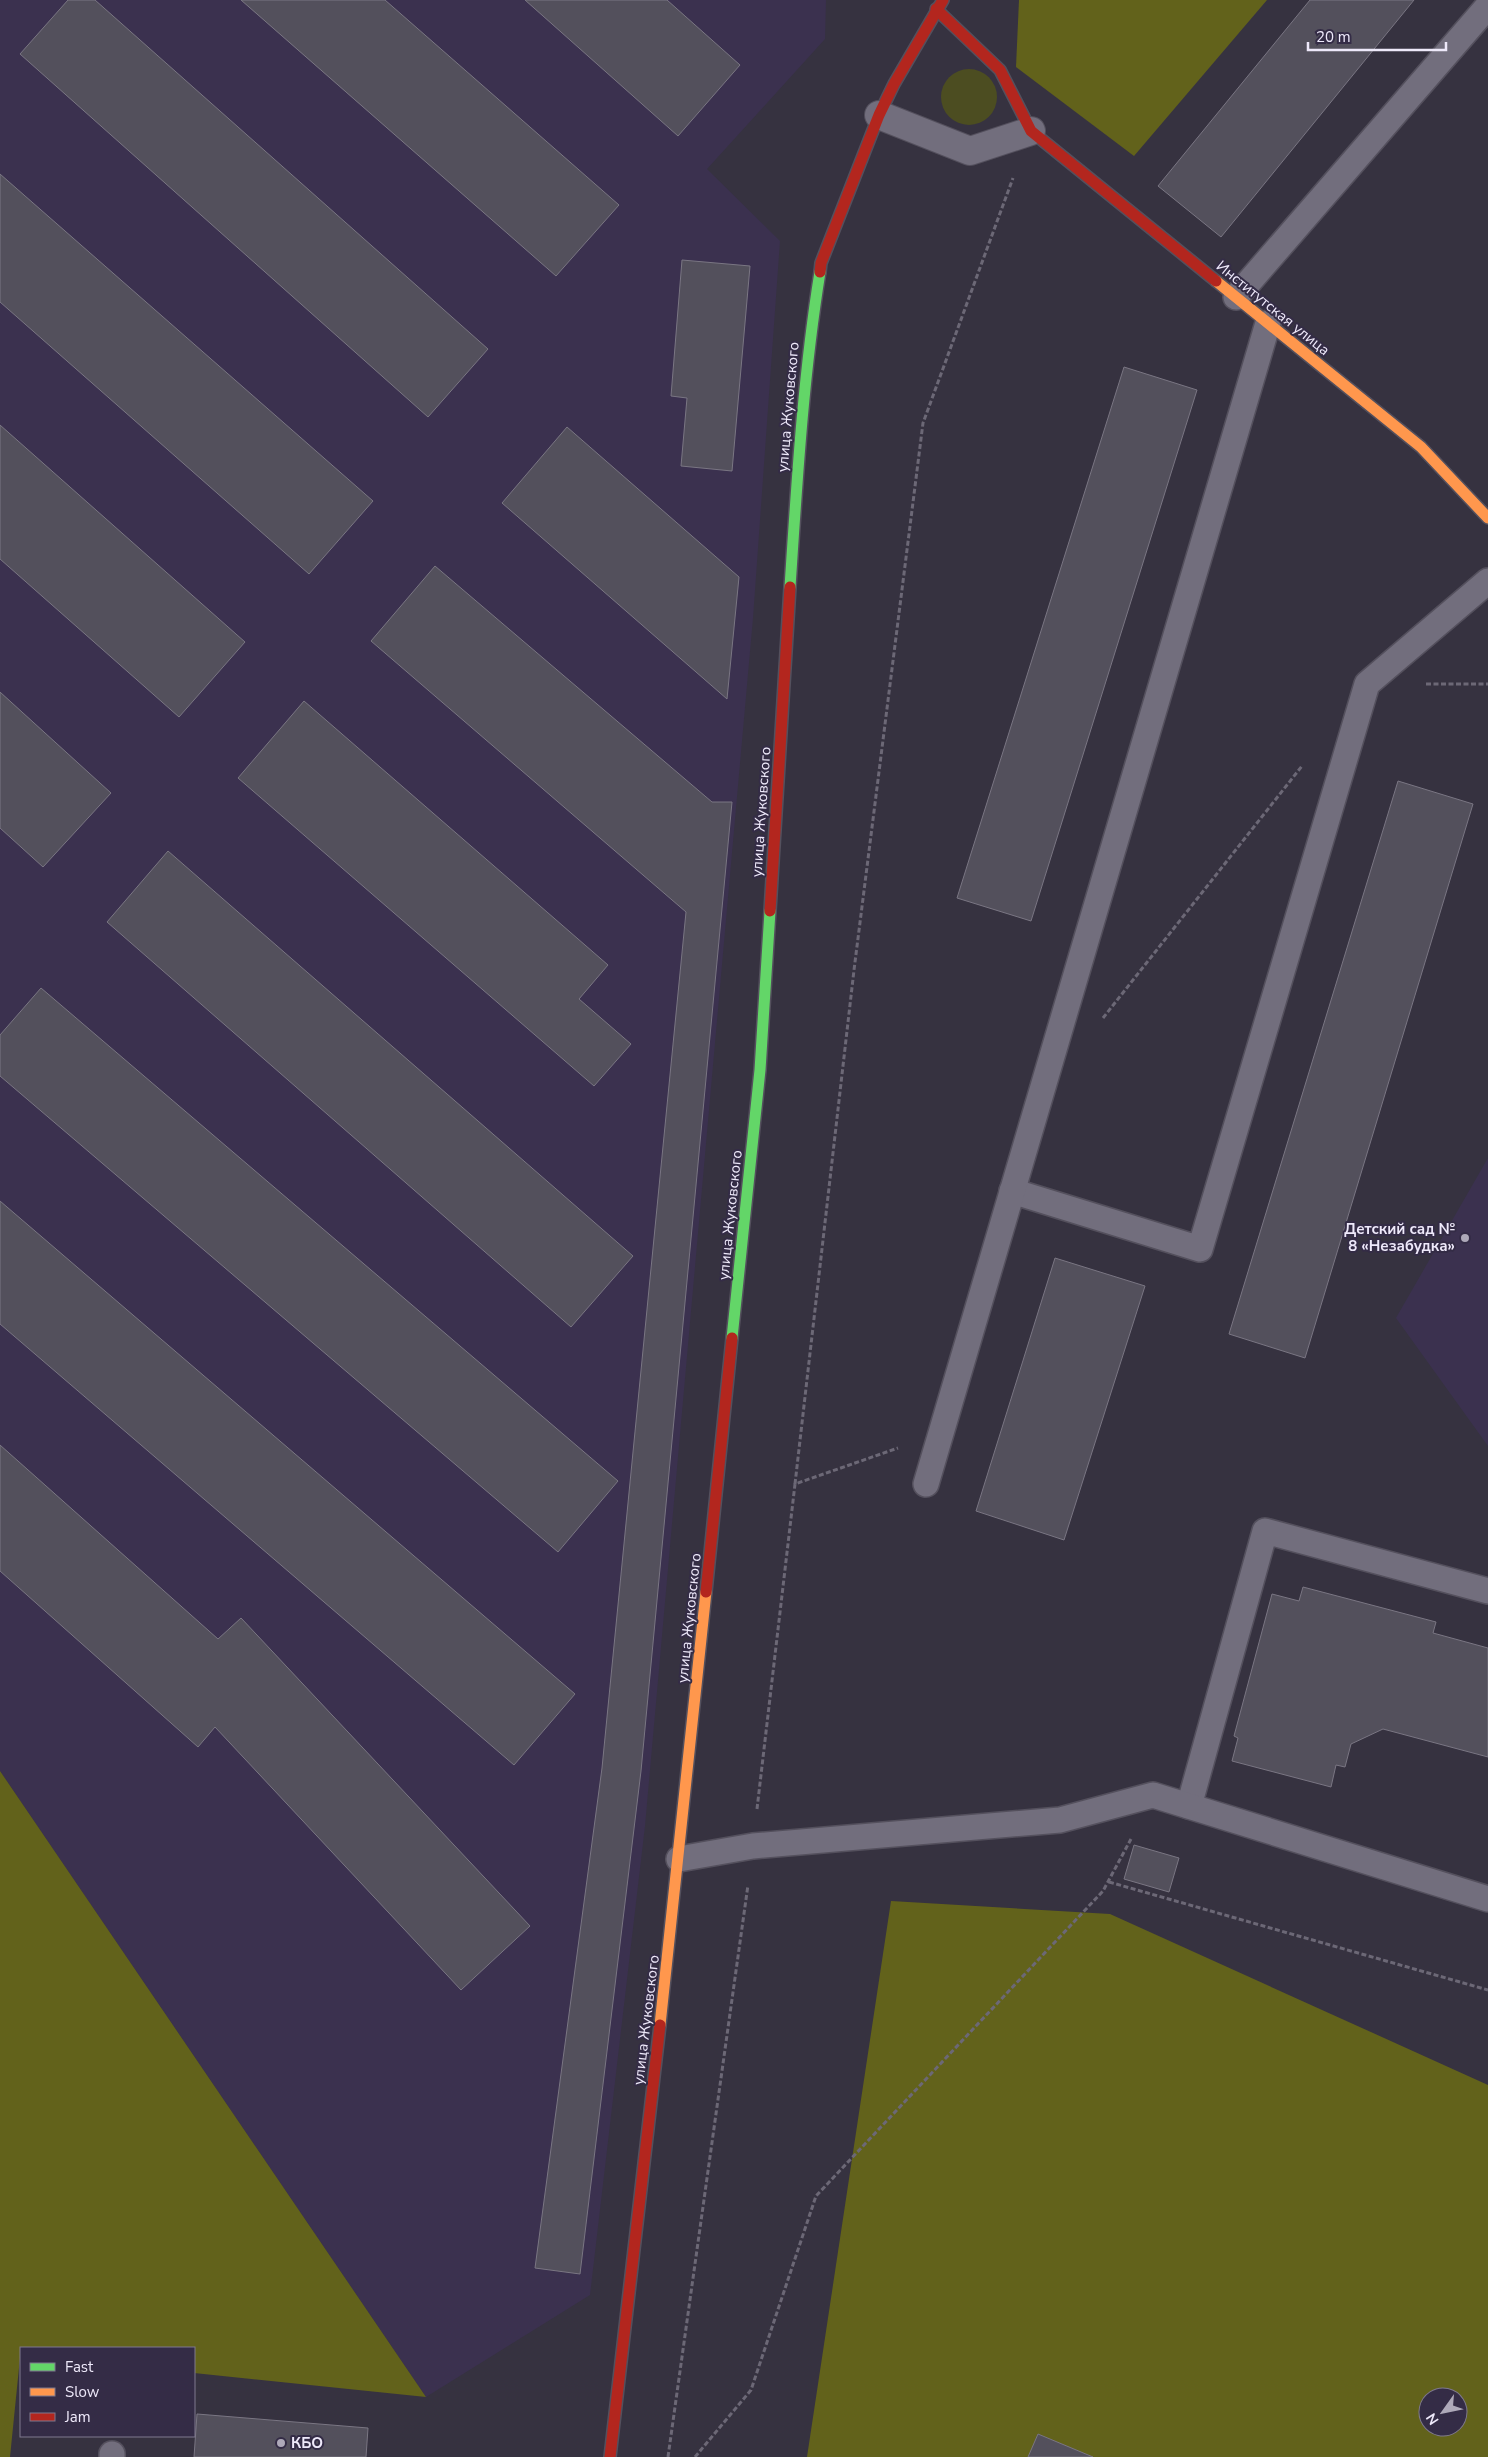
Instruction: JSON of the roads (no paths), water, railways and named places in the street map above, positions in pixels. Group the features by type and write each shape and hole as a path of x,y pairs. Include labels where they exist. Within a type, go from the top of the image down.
{"street":[{"name":"улица Жуковского","path":"610,2457 680,1859 760,1070 800,428 809,338 821,263 879,115 894,84 940,4"},
{"path":"879,115 970,151 1031,131 1000,70 940,4"},
{"name":"Институтская улица","path":"1031,131 1421,447 1488,518"}],"lane":[{"path":"1236,297 1488,6"},
{"path":"926,1484 1268,323"},
{"path":"1012,1191 1200,1249 1367,684 1488,581"},
{"path":"1189,1806 1265,1531 1488,1591"},
{"path":"680,1859 753,1846 1060,1820 1153,1796 1488,1899"}],"place":[{"name":"Детский сад № 8 «Незабудка»","path":"1465,1238"},
{"name":"КБО","path":"281,2443"}]}
